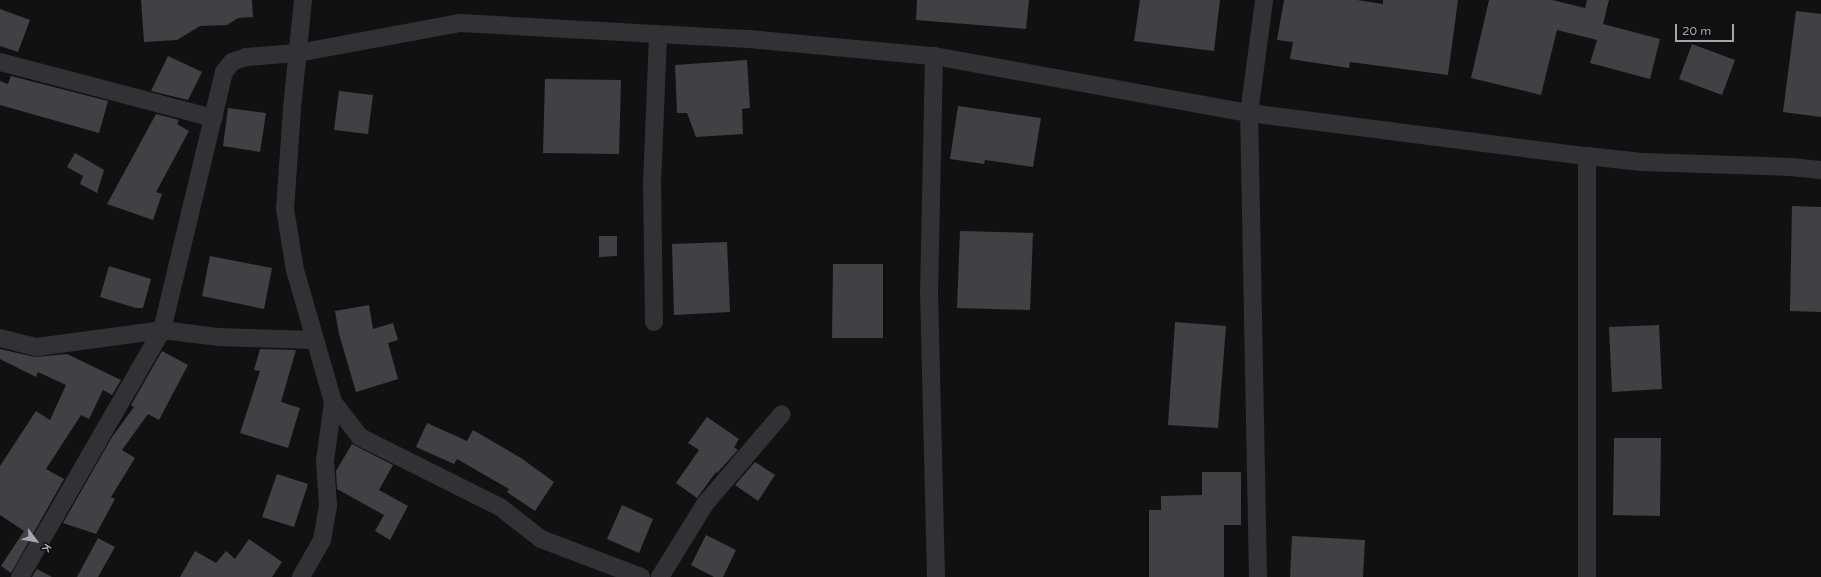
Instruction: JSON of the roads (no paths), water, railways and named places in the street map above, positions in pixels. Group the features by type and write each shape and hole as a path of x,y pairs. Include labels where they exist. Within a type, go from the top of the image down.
{"street":[{"path":"303,0 285,209 295,270 333,402 360,437 500,507 541,539 641,577"},
{"path":"1258,577 1249,113 1264,0"},
{"path":"20,577 162,330 224,72 232,62 246,57 298,53 460,23 749,39 934,56 1249,113 1587,156 1642,162 1791,167 1821,170"},
{"path":"654,322 652,185 658,34"},
{"path":"934,56 929,291 936,577"},
{"path":"0,62 214,118"},
{"path":"1587,156 1587,577"},
{"path":"0,338 37,347 162,330 218,337 315,340"},
{"path":"301,577 322,540 328,506 325,461 333,402"},
{"path":"660,577 705,504 782,414"}]}
